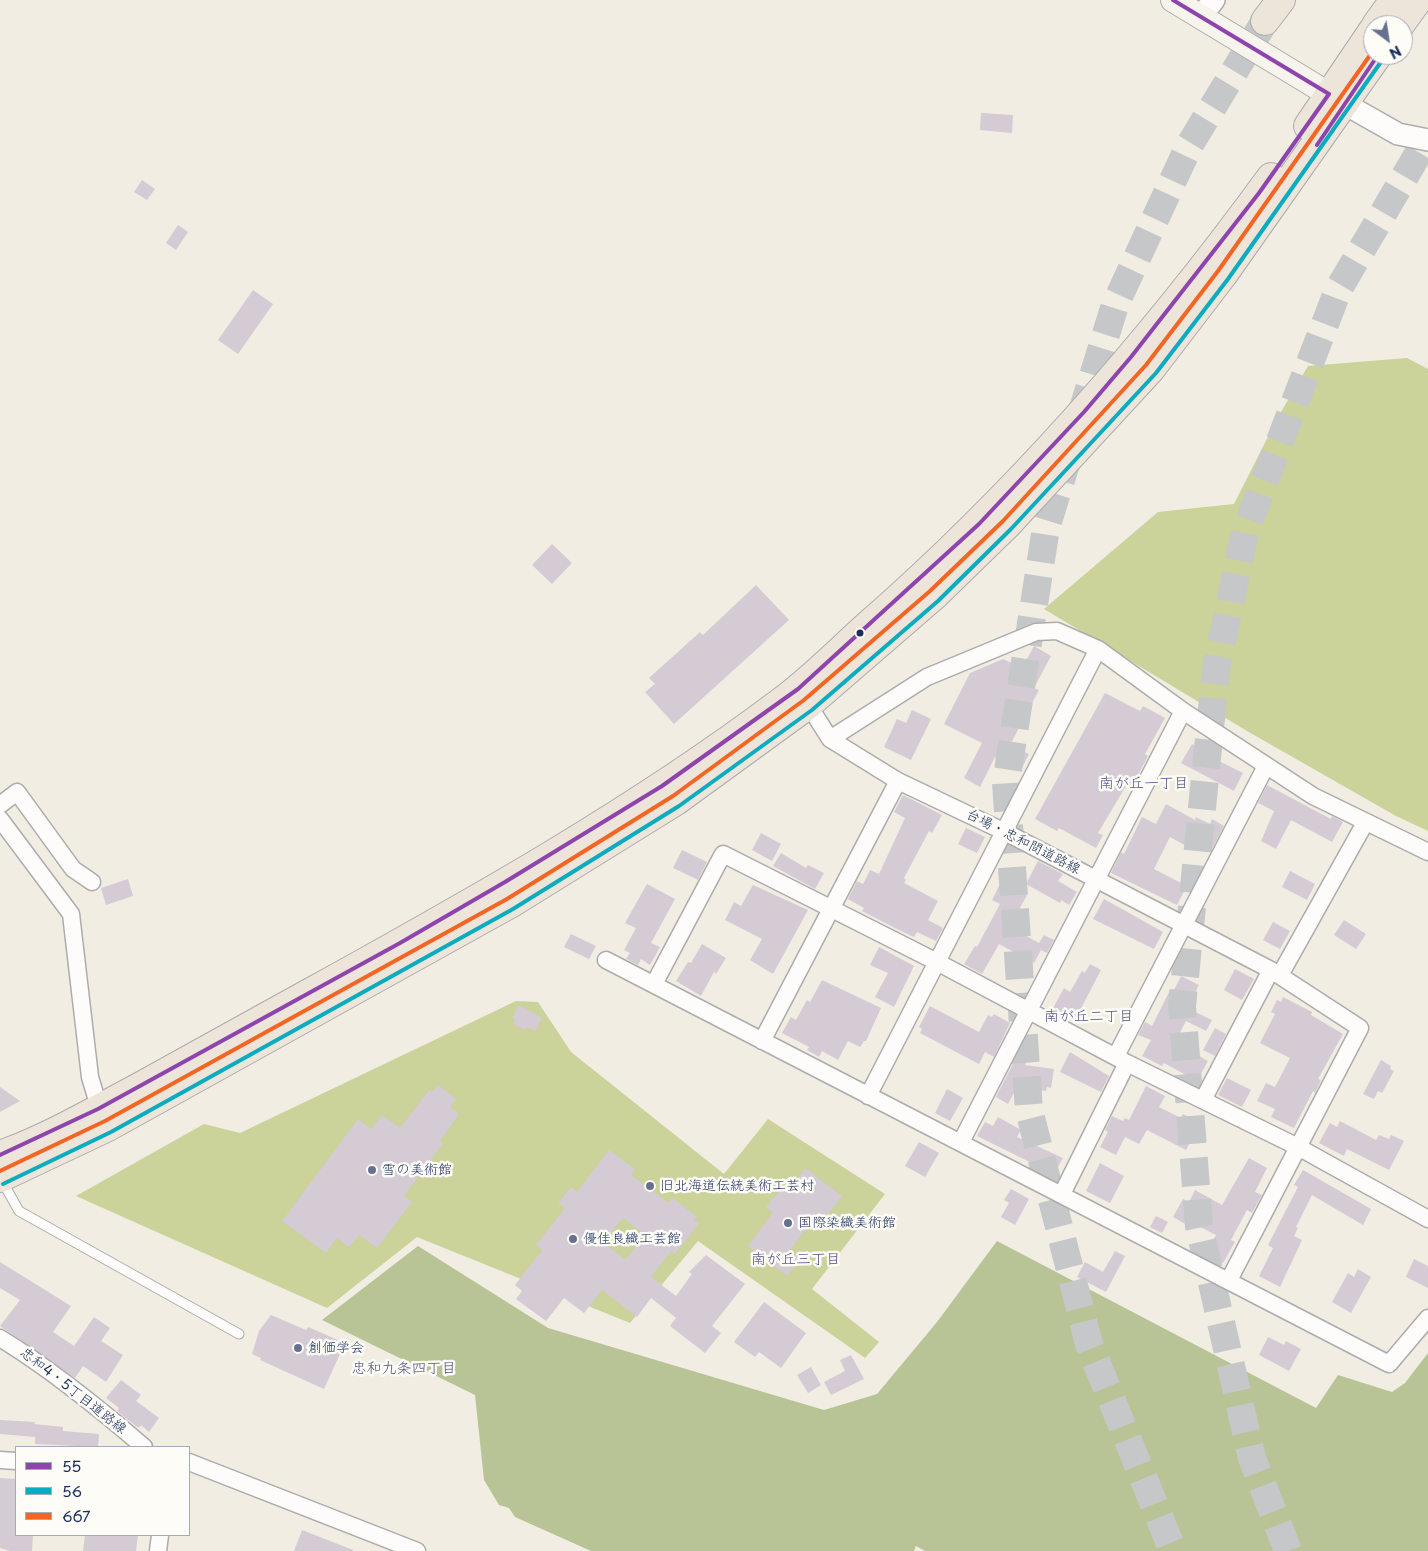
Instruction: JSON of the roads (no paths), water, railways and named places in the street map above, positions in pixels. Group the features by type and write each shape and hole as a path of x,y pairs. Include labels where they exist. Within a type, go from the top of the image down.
{"highway":[{"path":"1383,15 1394,0"},
{"path":"1407,15 1418,0"},
{"path":"0,1178 103,1118 510,904 684,796 803,697 940,590 1007,526 1151,369 1223,275 1337,99 1363,49"},
{"path":"1337,99 1369,65"},
{"path":"0,1155 103,1118"}],"main road":[{"path":"1173,0 1208,8 1337,99"}],"street":[{"path":"1337,99 1398,134 1428,140"},
{"path":"830,739 927,677 1036,632 1057,631 1098,649 1183,711 1313,796 1365,824 1428,852"},
{"path":"868,1096 1098,649"},
{"name":"台場・忠和間道路線","path":"803,697 830,739 898,781 1005,832 1276,973 1360,1028 1298,1147"},
{"path":"961,1142 1030,1011 1095,878 1183,711"},
{"path":"1062,1194 1184,926 1266,766"},
{"path":"762,1041 898,781"},
{"path":"0,805 17,792 73,869 92,882"},
{"path":"0,819 71,914 90,1077 103,1118"},
{"path":"1203,1100 1365,824"},
{"path":"654,984 723,854 1298,1147 1428,1219"},
{"path":"606,960 1389,1364 1428,1318"},
{"path":"1229,1280 1298,1147"},
{"name":"忠和4・5丁目道路線","path":"0,1338 24,1352 105,1414 143,1446"},
{"path":"0,1460 15,1461"},
{"path":"190,1462 417,1551"},
{"path":"158,1551 160,1536"}],"lane":[{"path":"0,1178 18,1211 239,1334"}],"tunnel":[{"path":"1081,415 1115,305 1189,146 1265,21"},
{"path":"1288,1551 1252,1458 1199,1226 1182,1006 1216,669 1245,532 1338,290 1428,137"},
{"path":"1069,454 1046,528 1006,783 1029,1110 1089,1344 1173,1551"}],"place":[{"name":"雪の美術館","path":"372,1170"},
{"name":"旧北海道伝統美術工芸村","path":"650,1186"},
{"name":"国際染織美術館","path":"788,1223"},
{"name":"優佳良織工芸館","path":"573,1239"},
{"name":"創価学会","path":"298,1348"}],"district":[{"name":"南が丘一丁目","path":"1144,784"},
{"name":"南が丘二丁目","path":"1089,1017"},
{"name":"南が丘三丁目","path":"796,1260"},
{"name":"忠和九条四丁目","path":"404,1369"}]}
